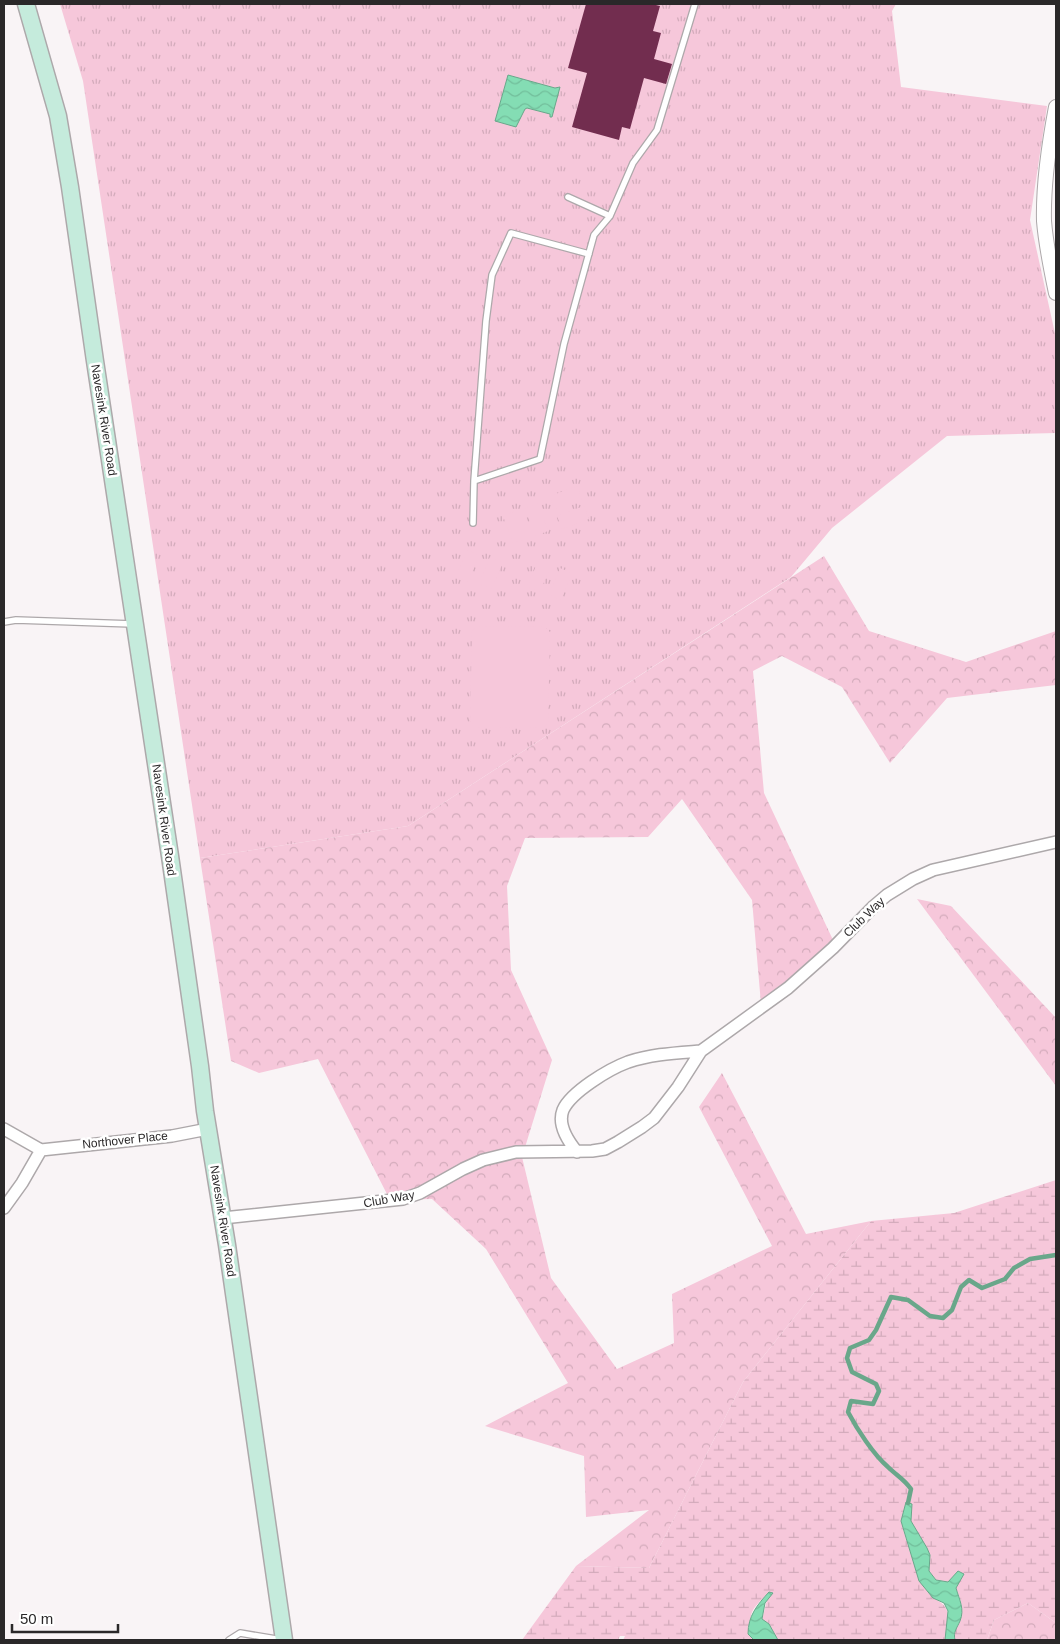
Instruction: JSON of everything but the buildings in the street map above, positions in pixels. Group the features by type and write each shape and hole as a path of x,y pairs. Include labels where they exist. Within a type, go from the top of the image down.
{"main road":[{"name":"Navesink River Road","path":"26,4 58,116 70,187 284,1640"}],"street":[{"path":"1056,107 1052,160 1045,192 1044,221 1048,255 1056,293"},
{"name":"Club Way","path":"223,1218 403,1199 420,1194 463,1169 483,1160 516,1152 577,1152 605,1148 642,1127 666,1104 701,1050 788,988 833,948 887,895 908,882 934,870 1056,842"},
{"name":"Club Way","path":"577,1152 566,1138 562,1120 563,1110 585,1086 603,1074 628,1062 666,1054 701,1050"},
{"path":"4,1129 41,1150 22,1183 4,1208"},
{"name":"Northover Place","path":"41,1150 172,1136 208,1129"}],"lane":[{"path":"474,481 540,459 564,344 594,235 610,216 632,163 657,130 696,4"},
{"path":"568,197 610,216"},
{"path":"473,523 474,481 486,321 492,275 511,233 589,254"},
{"path":"4,622 16,620 135,624"},
{"path":"229,1640 240,1633 284,1640"}],"green space":[{"path":"60,4 896,4 892,11 901,87 1047,106 1030,220 1056,338 1056,433 947,436 832,528 791,577 408,826 200,858 83,81"},
{"path":"577,486 582,499 554,509 550,496"},
{"path":"538,503 548,531 535,536 525,508"},
{"path":"584,506 589,519 562,529 557,516"},
{"path":"516,511 526,539 513,543 503,516"},
{"path":"467,550 479,555 468,582 456,577"},
{"path":"824,556 869,631 966,662 1056,631 1056,685 947,698 890,763 842,687 782,656 753,671 764,793 833,940 761,1004 752,900 682,799 648,837 525,838 507,886 511,970 552,1060 522,1157 551,1278 617,1369 674,1343 672,1294 772,1246 699,1107 722,1073 806,1234 871,1221 743,1382 649,1568 576,1566 649,1510 586,1517 584,1456 485,1426 568,1383 486,1249 432,1199 390,1200 318,1059 259,1073 231,1061 200,858 408,826"},
{"path":"490,557 503,562 492,589 479,584"},
{"path":"539,559 551,565 540,592 527,587"},
{"path":"560,568 572,573 561,600 549,595"},
{"path":"477,626 545,627 550,632 548,723 543,728 475,727 470,721 472,631"},
{"path":"917,899 951,906 1056,1018 1056,1086"},
{"path":"1056,1180 1056,1623 1028,1603 994,1620 987,1640 955,1640 955,1632 962,1612 956,1588 963,1574 958,1571 948,1582 936,1580 929,1571 930,1555 911,1521 912,1504 901,1521 906,1539 933,1598 940,1602 947,1610 948,1621 945,1640 778,1640 769,1624 762,1620 769,1592 752,1613 748,1628 751,1638 754,1640 623,1640 625,1636 620,1636 618,1640 522,1640 576,1566 649,1568 743,1382 871,1221 954,1213"},
{"path":"1028,1603 1056,1623 1056,1640 987,1640 994,1620"}],"water":[{"path":"508,75 555,88 560,87 552,117 550,117 550,114 527,108 516,127 495,121"},
{"path":"906,1502 912,1504 911,1521 930,1555 929,1571 936,1580 948,1582 958,1571 964,1574 956,1588 962,1612 955,1632 955,1640 945,1640 948,1611 944,1603 933,1598 919,1581 901,1521"},
{"path":"769,1592 773,1593 765,1603 762,1619 769,1624 778,1640 754,1640 748,1634 751,1616"}],"waterway":[{"path":"908,1503 911,1489 906,1482 882,1462 848,1412 851,1401 873,1404 879,1391 876,1384 852,1372 847,1358 850,1348 869,1340 876,1330 891,1297 908,1300 930,1316 943,1318 952,1310 961,1287 969,1280 982,1288 1005,1279 1014,1268 1030,1259 1056,1255"}]}
